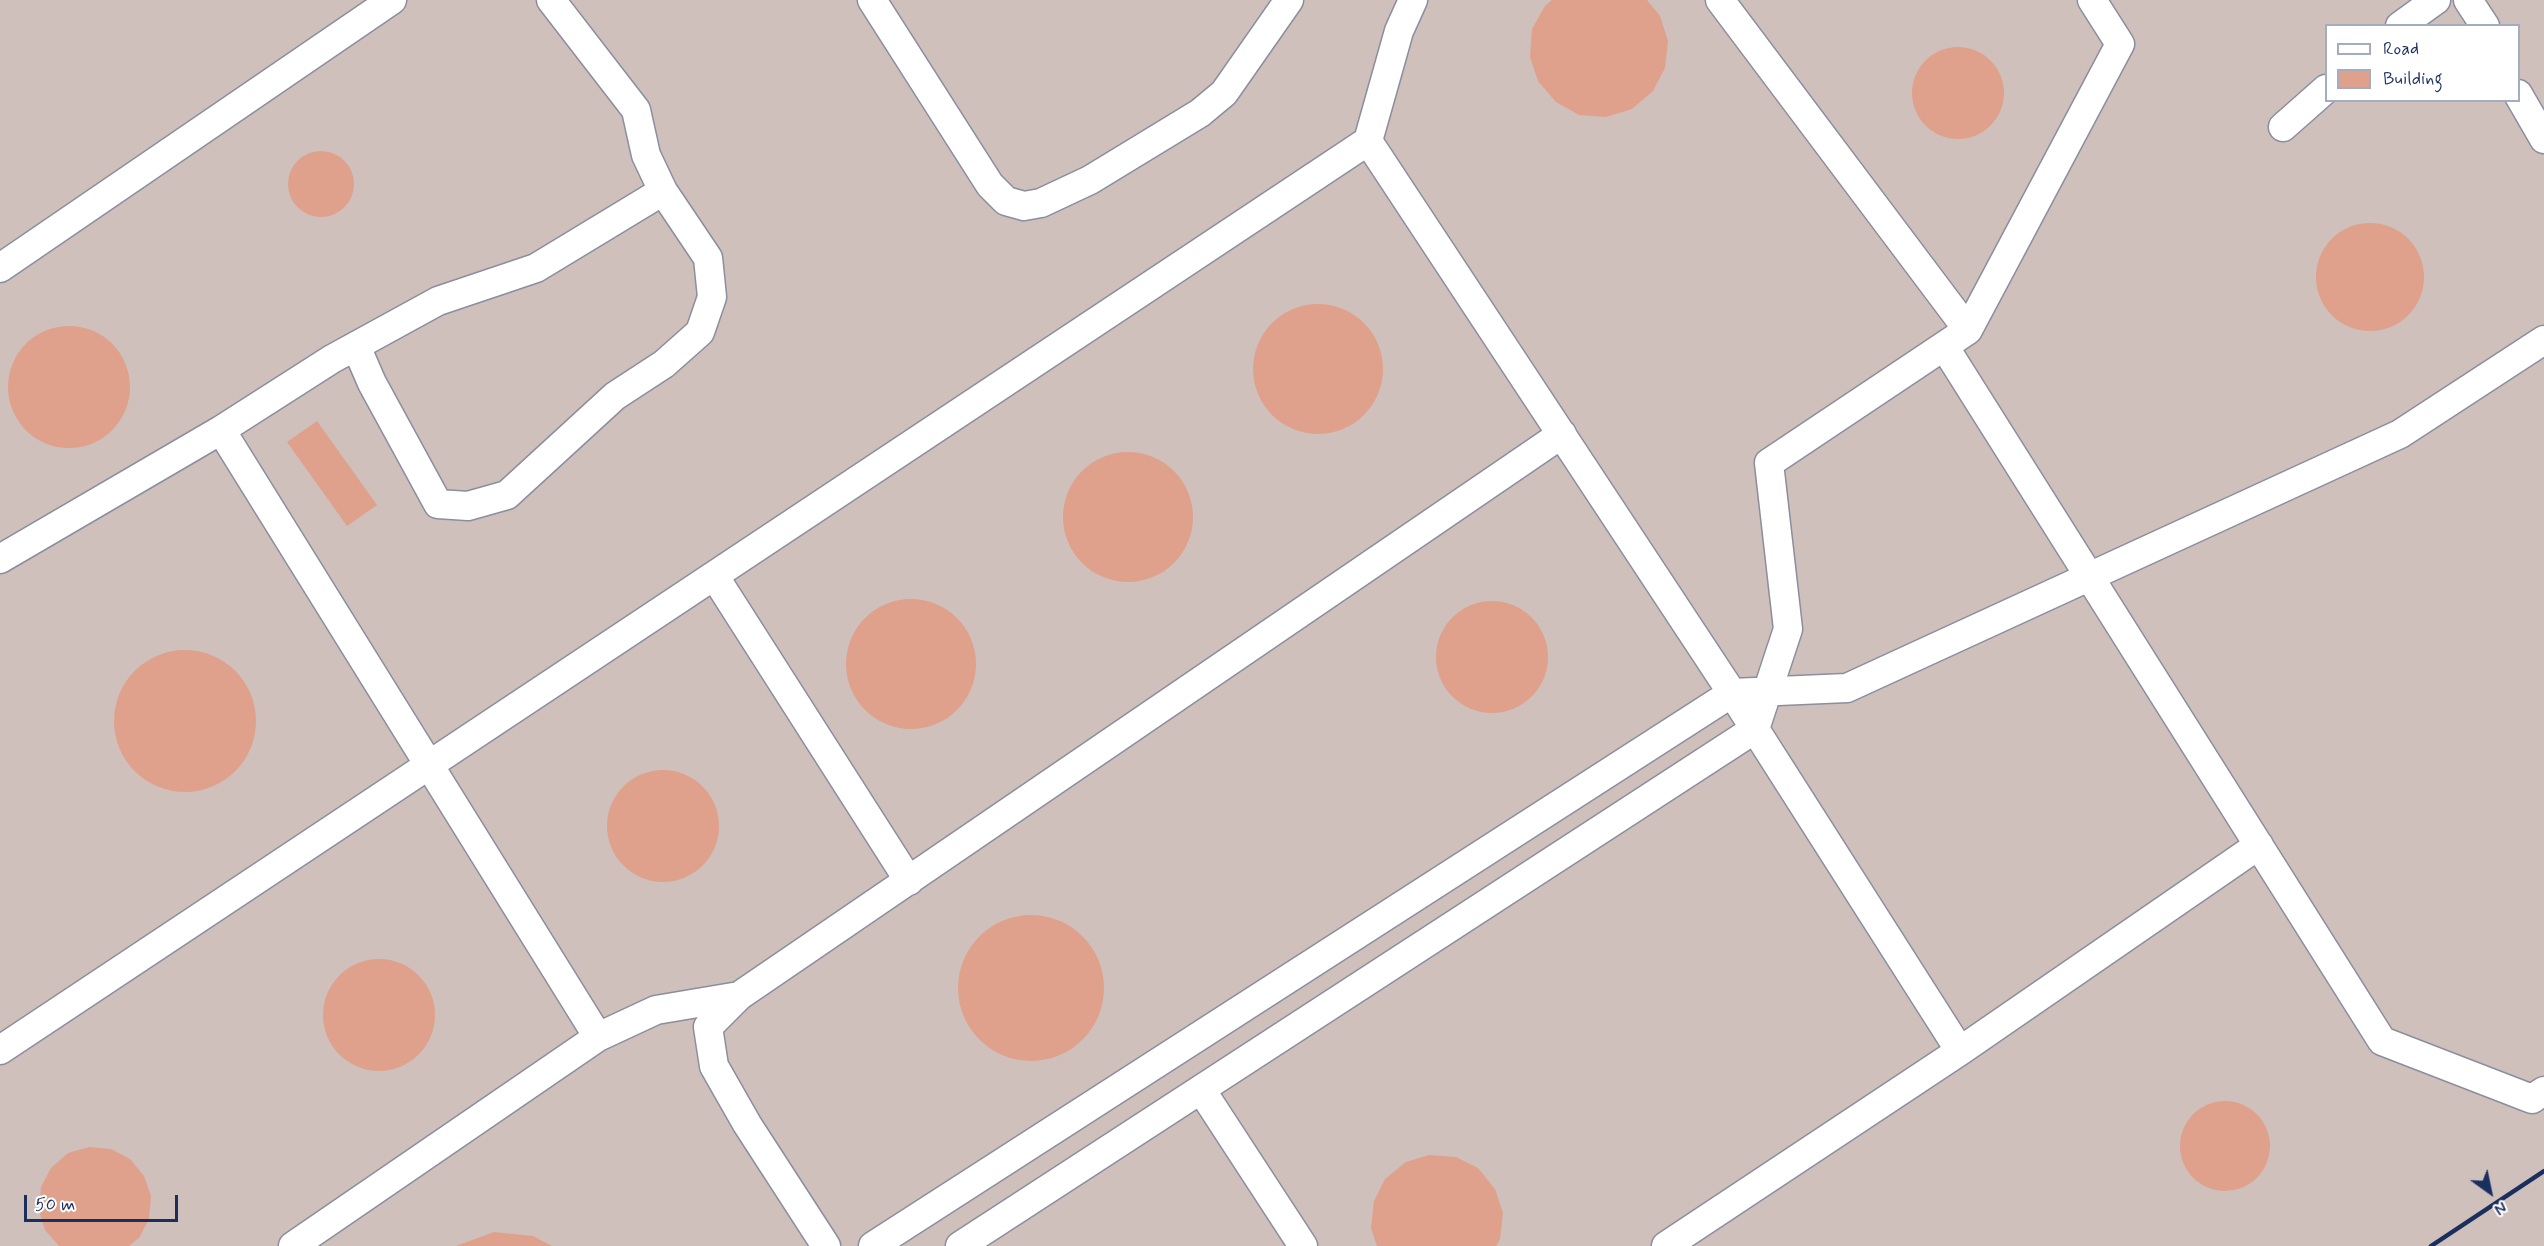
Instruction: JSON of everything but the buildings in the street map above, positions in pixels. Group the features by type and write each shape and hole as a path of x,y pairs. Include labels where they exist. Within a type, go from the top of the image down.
{"lane":[{"path":"0,268 392,0"},
{"path":"356,346 372,383 438,504 468,506 507,495 615,396 664,364 700,332 712,297 708,258 663,191 646,155 636,110 551,0"},
{"path":"872,0 990,185 1006,201 1024,206 1041,203 1090,180 1200,113 1224,93 1289,0"},
{"path":"0,1050 1368,141 1399,31 1413,0"},
{"path":"1720,0 1968,330"},
{"path":"960,1246 1202,1091 1755,729 1788,629 1769,463 1968,330 2120,44 2092,0"},
{"path":"2403,24 2436,0"},
{"path":"2468,0 2484,24"},
{"path":"2283,128 2325,91"},
{"path":"2520,97 2544,139"},
{"path":"1368,141 1732,693 1960,1051"},
{"path":"0,559 221,430 356,346 438,301 537,268 663,191"},
{"path":"873,1246 1732,693 1847,688 2400,434 2544,340"},
{"path":"1944,346 2382,1041 2532,1099 2544,1091"},
{"path":"221,430 598,1037"},
{"path":"826,1246 747,1124 714,1066 708,1027 739,996 1562,434"},
{"path":"715,577 909,881"},
{"path":"1666,1246 1960,1051 2259,845"},
{"path":"294,1246 598,1037 656,1010 739,996"},
{"path":"1202,1091 1303,1246"}],"shaded area":[{"path":"0,0 2544,0 2544,1246 0,1246"}],"railway":[{"path":"2431,1246 2544,1171"}]}
